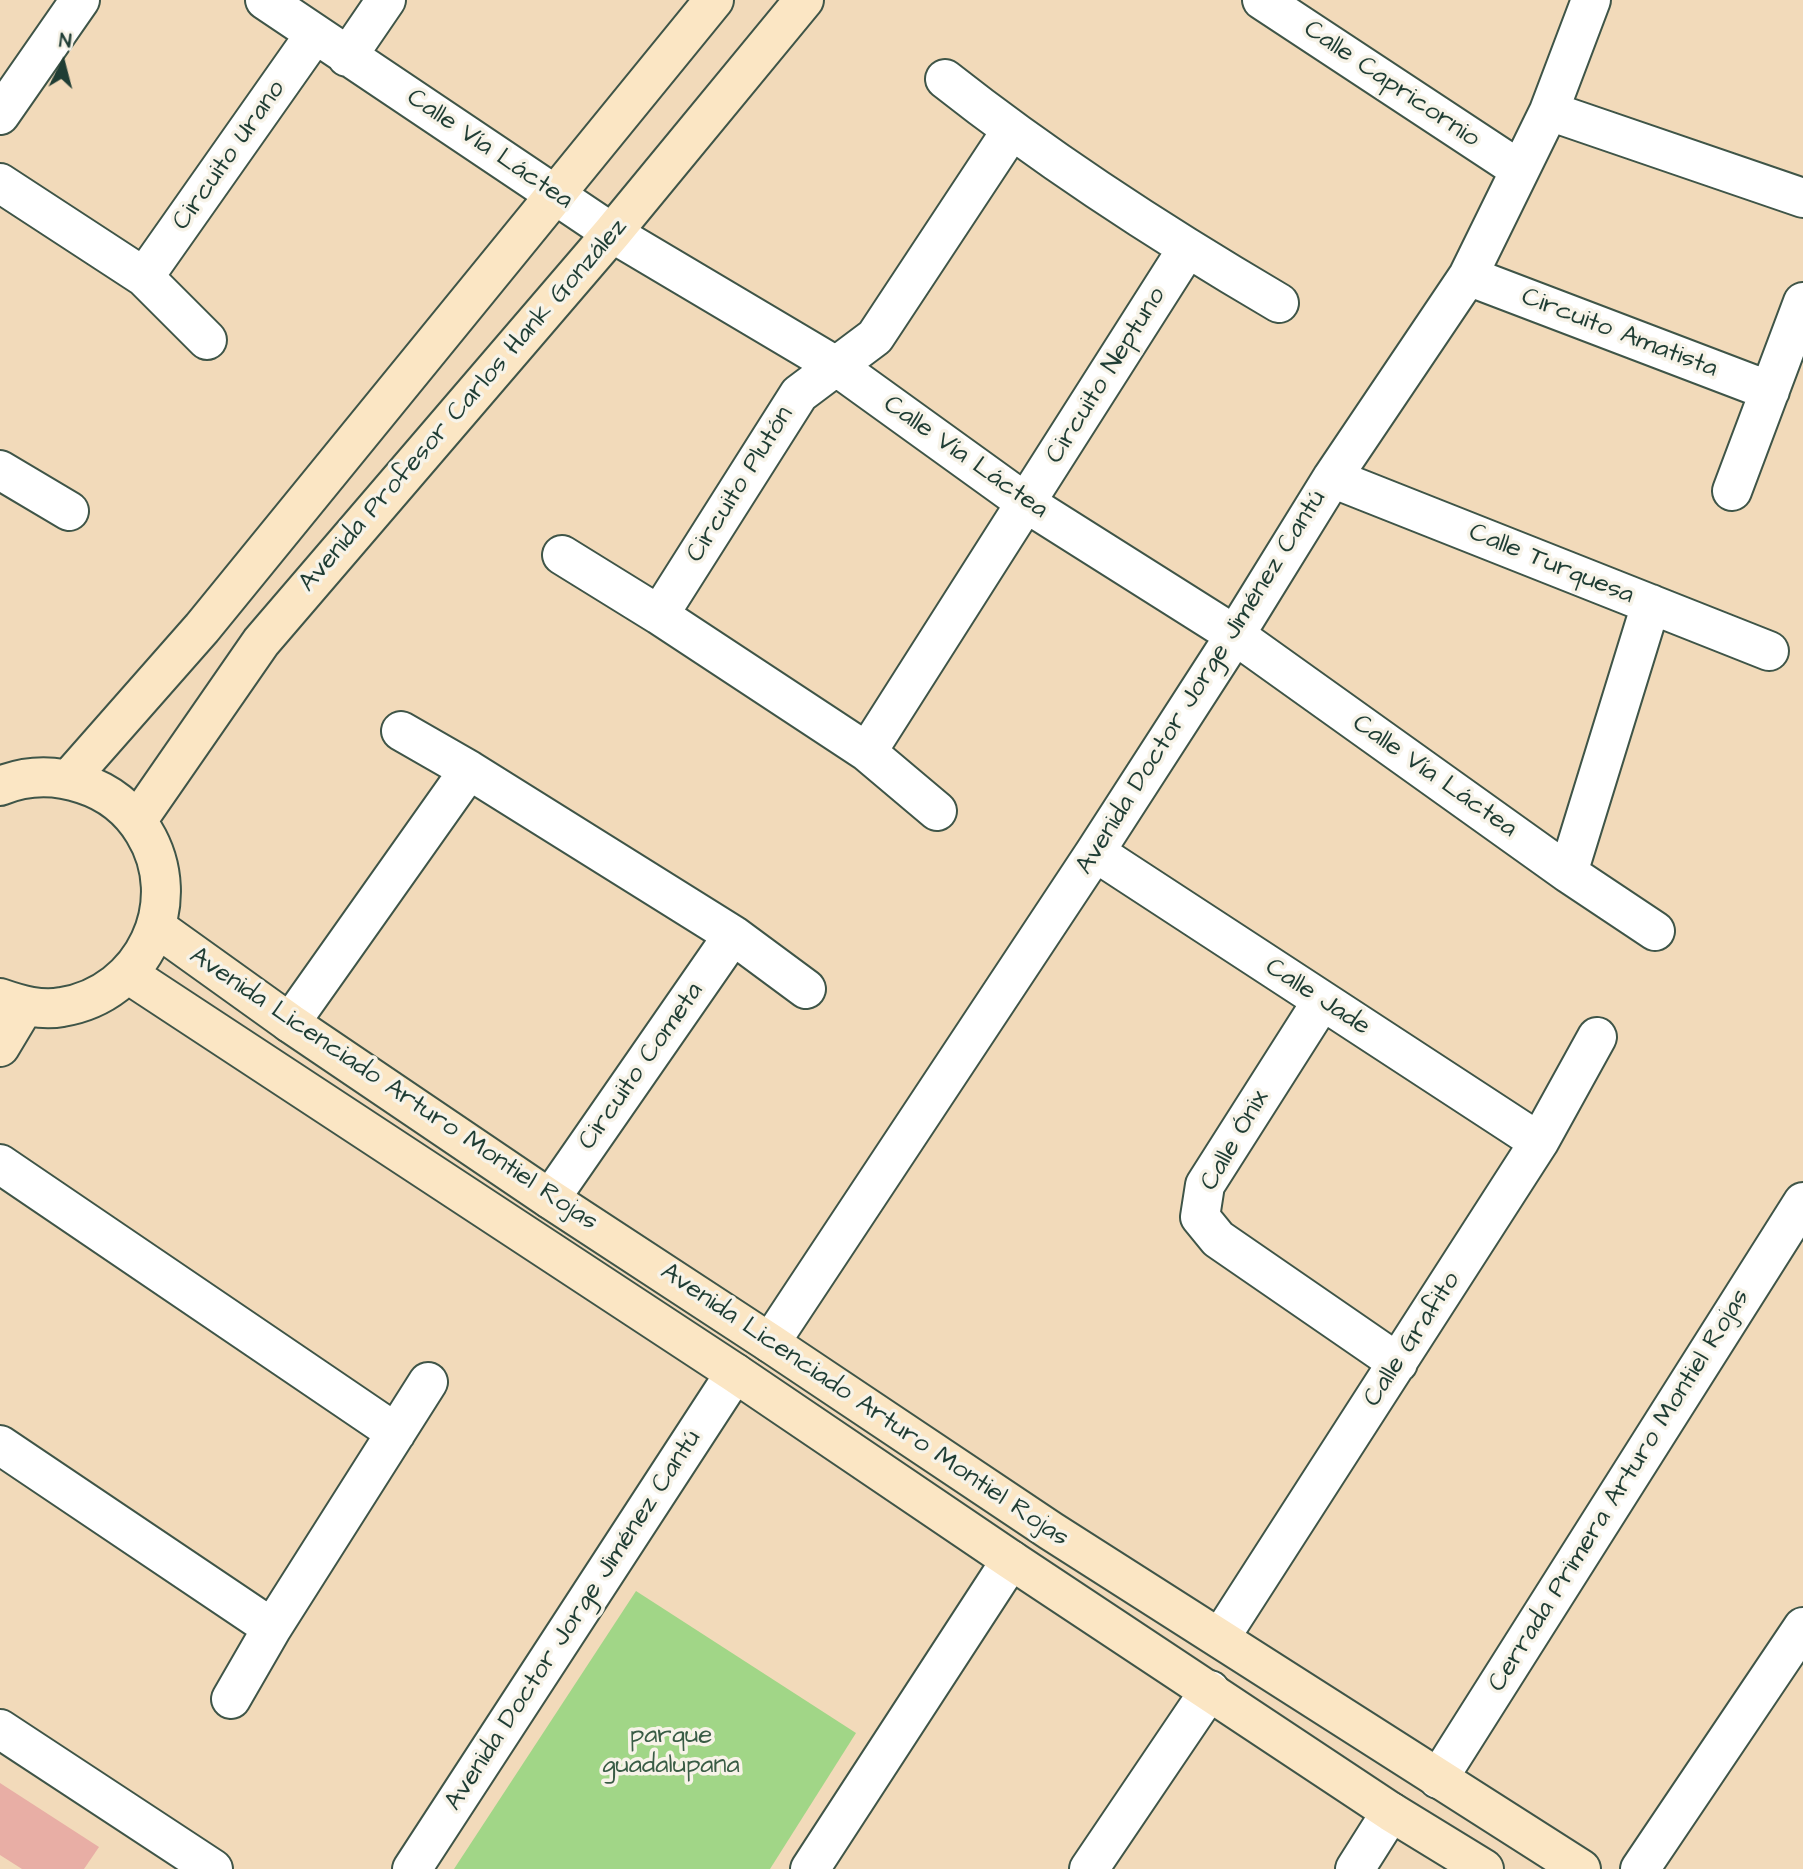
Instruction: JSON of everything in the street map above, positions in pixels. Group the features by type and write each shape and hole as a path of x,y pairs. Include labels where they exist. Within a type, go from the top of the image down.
{"main road":[{"name":"Avenida Profesor Carlos Hank González","path":"69,779 202,628 715,0"},
{"name":"Avenida Profesor Carlos Hank González","path":"137,821 261,642 612,233 804,0"},
{"path":"0,786 12,781 40,777 69,779 95,788 118,802 137,821 152,845 160,872 162,900 156,928 140,961 128,974 98,996 62,1007 12,1002 0,1047"},
{"name":"Avenida Licenciado Arturo Montiel Rojas","path":"156,928 290,1023 550,1199 1051,1531 1581,1869"},
{"name":"Avenida Licenciado Arturo Montiel Rojas","path":"128,974 735,1373 1391,1812 1485,1869"}],"street":[{"path":"0,115 80,0"},
{"name":"Calle Vía Láctea","path":"265,0 347,57 558,194 612,233 836,366 1026,503 1235,635 1568,873 1655,931"},
{"path":"347,57 386,0"},
{"name":"Calle Capricornio","path":"1262,0 1300,10 1520,170"},
{"name":"Avenida Doctor Jorge Jiménez Cantú","path":"770,1343 1095,852 1235,635 1332,478 1468,276 1549,111 1591,0"},
{"name":"Circuito Urano","path":"145,277 315,34"},
{"path":"944,79 1011,131 1187,249 1279,303"},
{"path":"1549,111 1803,198"},
{"path":"836,366 875,337 1011,131"},
{"path":"0,183 145,277 207,340"},
{"name":"Circuito Neptuno","path":"1026,503 1187,249"},
{"name":"Circuito Amatista","path":"1468,276 1770,391"},
{"path":"1732,491 1803,302"},
{"name":"Circuito Plutón","path":"659,615 799,394 836,366"},
{"path":"0,470 69,511"},
{"name":"Calle Turquesa","path":"1332,478 1769,652"},
{"path":"867,752 1026,503"},
{"path":"562,555 659,615 867,752 937,811"},
{"path":"1568,873 1650,604"},
{"path":"401,731 733,935 806,989"},
{"path":"290,1023 469,771"},
{"name":"Calle Jade","path":"1095,852 1539,1142"},
{"name":"Circuito Cometa","path":"550,1199 733,935"},
{"name":"Calle Ónix","path":"1322,1001 1205,1185 1200,1217 1218,1239 1398,1363"},
{"name":"Calle Grafito","path":"1220,1638 1539,1142 1597,1037"},
{"path":"0,1164 396,1433"},
{"name":"Cerrada Primera Arturo Montiel Rojas","path":"1438,1779 1803,1202"},
{"name":"Avenida Doctor Jorge Jiménez Cantú","path":"412,1869 735,1373"},
{"path":"231,1699 272,1628 428,1382"},
{"path":"0,1445 272,1628"},
{"path":"810,1869 1011,1560"},
{"path":"1640,1869 1803,1627"},
{"path":"1089,1869 1210,1690"},
{"path":"0,1729 213,1869"},
{"path":"1356,1869 1391,1812"}],"green space":[{"name":"parque guadalupana","path":"636,1591 856,1733 770,1869 454,1869"}],"building":[{"path":"0,1783 99,1847 84,1869 22,1869 0,1855"}]}
